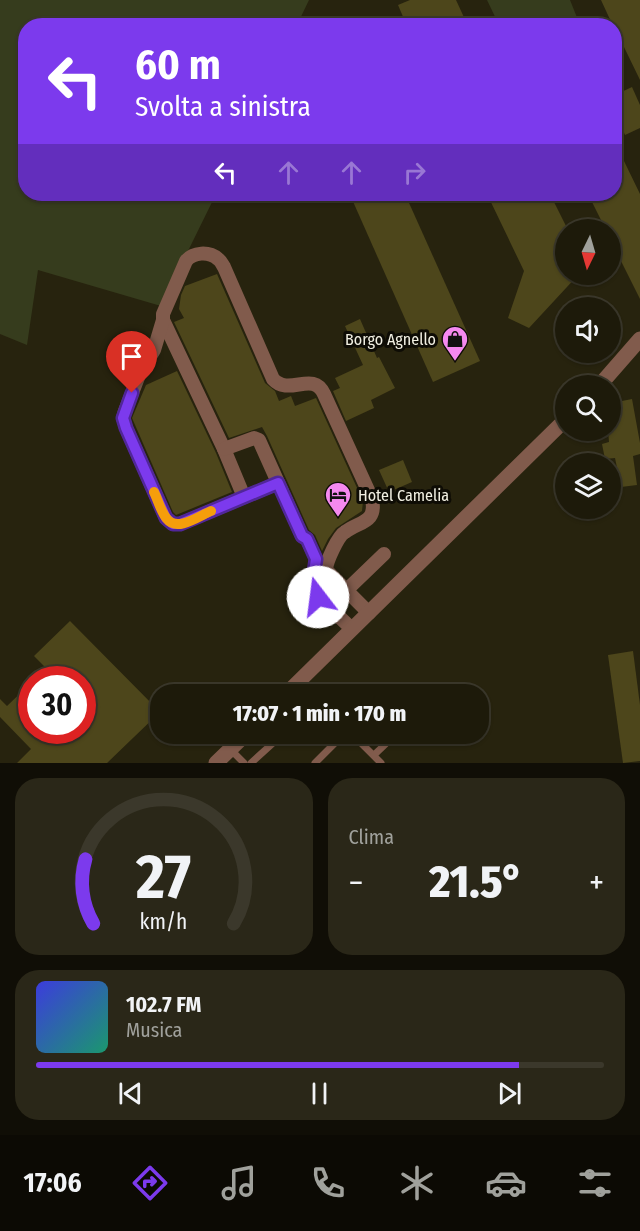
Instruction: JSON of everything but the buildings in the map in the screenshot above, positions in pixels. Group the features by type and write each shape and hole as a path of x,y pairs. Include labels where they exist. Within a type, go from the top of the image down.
{"street":[{"path":"278,483 180,524 173,524 166,518 126,428 123,418 139,375 154,350 163,314 189,257 208,254 217,258 224,267 273,379 277,383 284,386 310,383 320,387 374,506 371,517 343,533 326,564 326,570 369,613"},
{"path":"163,320 244,497"},
{"path":"609,375 640,339"},
{"path":"298,684 555,430"},
{"path":"224,449 254,438 259,440 302,536 307,539 316,559 314,572 307,578 307,586 352,630"},
{"path":"330,608 384,554"},
{"path":"216,763 235,744"}],"lane":[{"path":"251,763 272,744"},
{"path":"315,763 334,744"},
{"path":"362,744 381,763"},
{"path":"374,755 386,744"},
{"path":"230,749 244,763"}],"green space":[{"path":"0,0 309,0 300,18 18,18 18,201 213,201 161,306 38,270 27,345 0,334"},
{"path":"487,0 570,0 577,18 496,18"}],"slow traffic":[{"path":"154,492 166,518 173,524 180,524 211,511"}],"place":[{"name":"Borgo Agnello","path":"455,362"},
{"name":"Hotel Camelia","path":"338,518"}],"route":[{"path":"132,393 123,418 166,518 173,524 180,524 278,483 302,536 307,539 316,559 314,572 307,578 307,586 318,597"}]}
